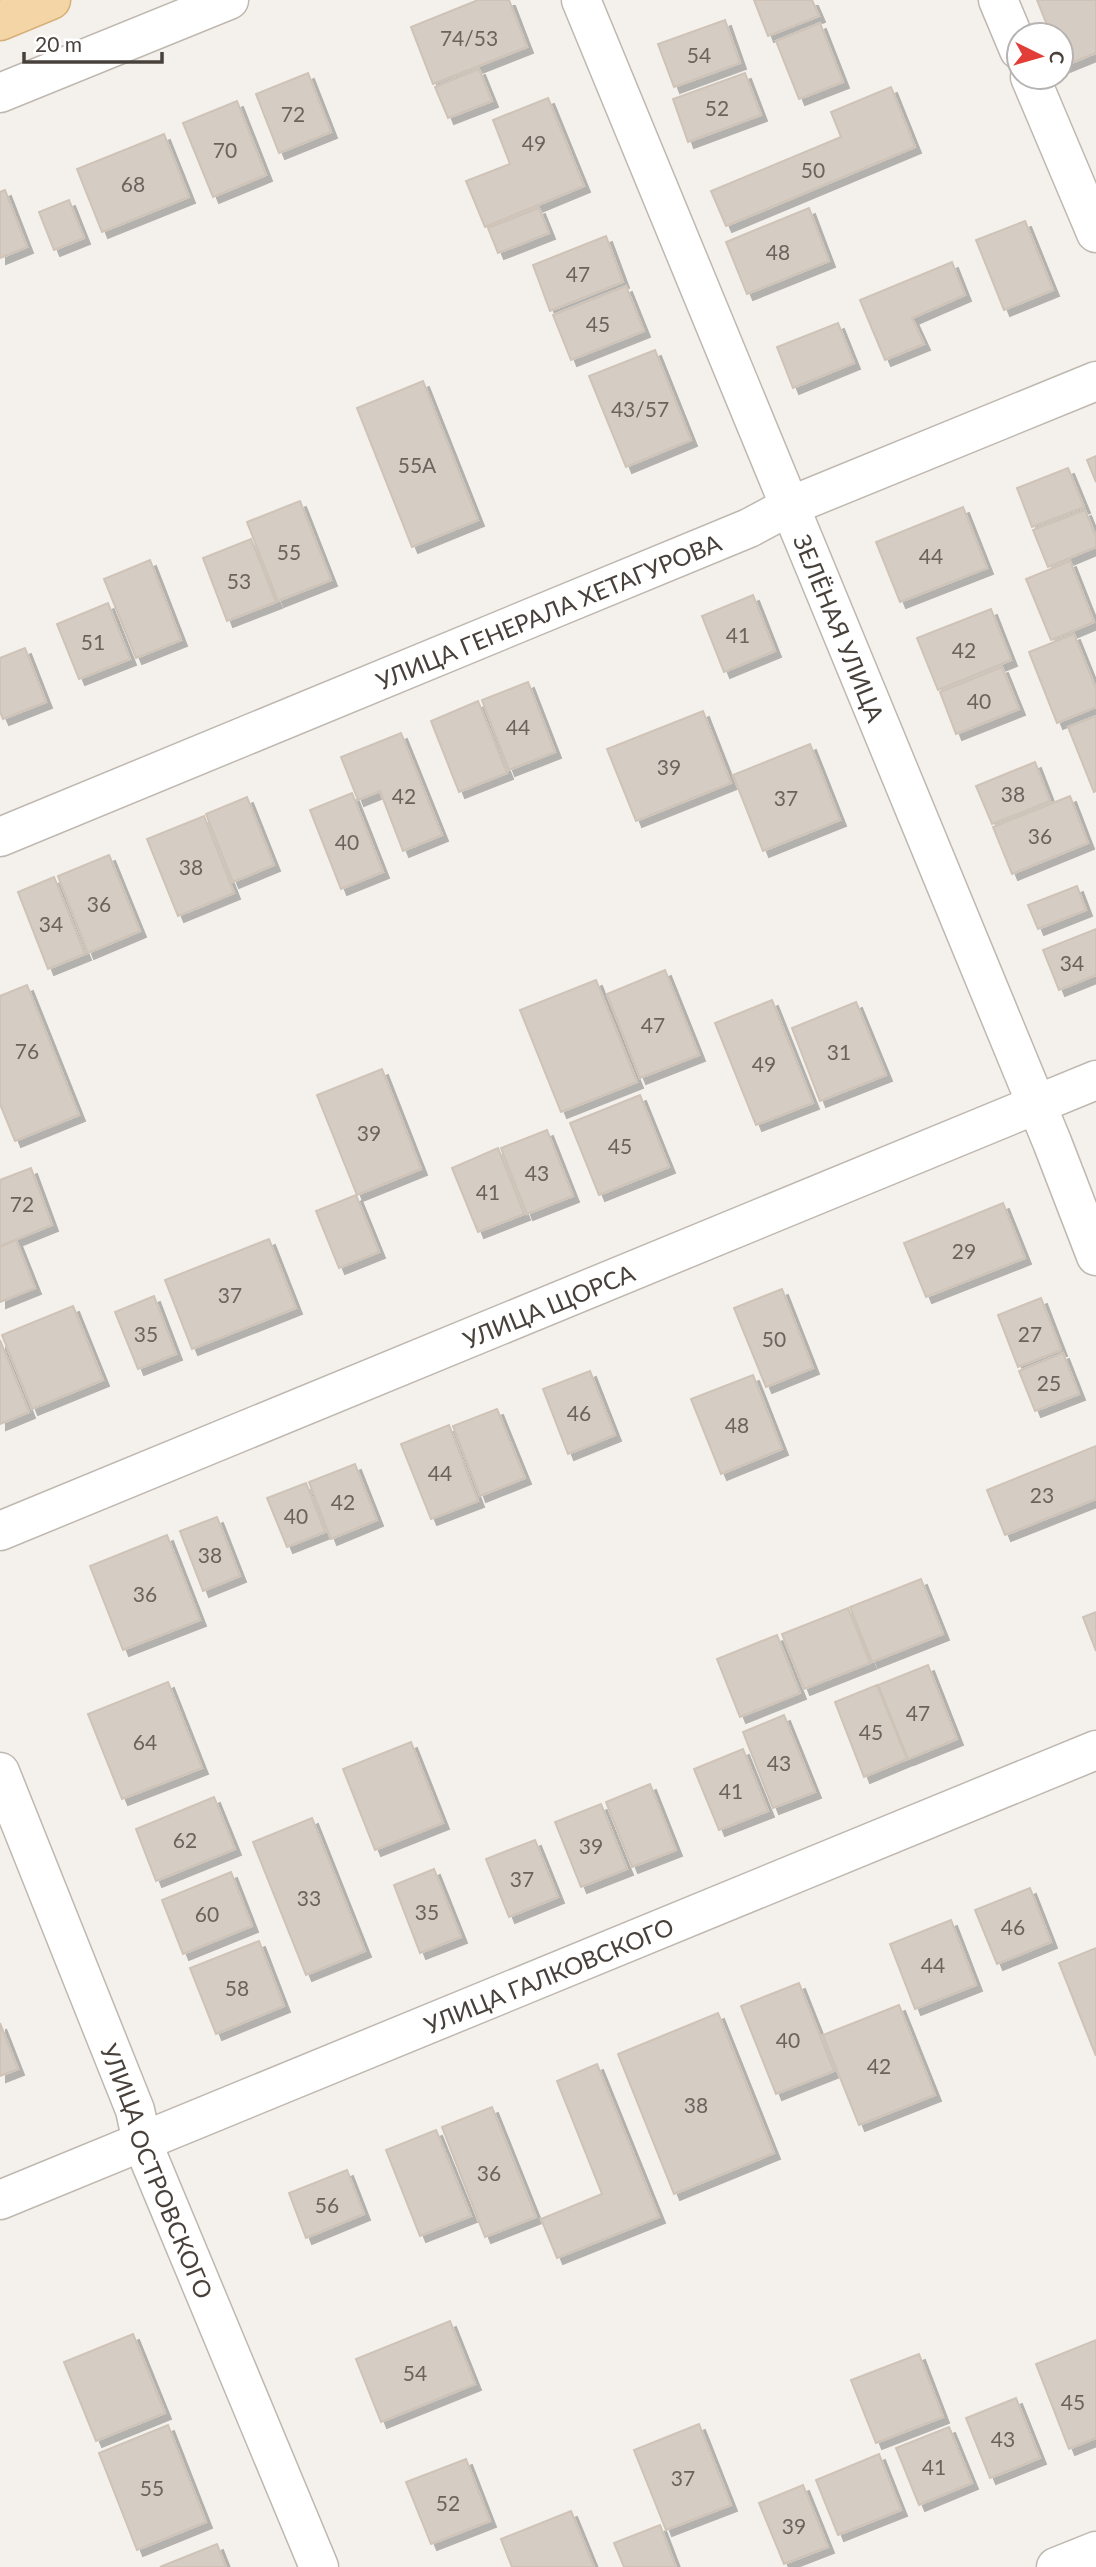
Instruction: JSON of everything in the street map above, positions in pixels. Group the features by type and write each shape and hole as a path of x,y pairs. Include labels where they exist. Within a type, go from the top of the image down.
{"main road":[{"path":"0,21 51,0"}],"street":[{"path":"0,93 229,0"},
{"name":"ЗЕЛЁНАЯ УЛИЦА","path":"581,0 1096,1256"},
{"path":"998,0 1007,21"},
{"path":"1036,91 1096,233"},
{"name":"УЛИЦА ГЕНЕРАЛА ХЕТАГУРОВА","path":"0,837 749,528 790,506 1096,381"},
{"name":"УЛИЦА ЩОРСА","path":"0,1531 1096,1080"},
{"name":"УЛИЦА ГАЛКОВСКОГО","path":"0,2200 1096,1750"},
{"name":"УЛИЦА ОСТРОВСКОГО","path":"0,1772 135,2110 142,2142 319,2567"},
{"path":"1056,2567 1096,2550"}],"building":[{"path":"478,0 509,0 527,47 433,84 411,27"},
{"path":"754,0 812,0 819,16 768,36"},
{"path":"1037,0 1096,0 1096,53 1075,62 1075,21 1045,21"},
{"path":"725,20 740,63 674,87 658,44"},
{"path":"820,23 843,82 799,99 776,41"},
{"path":"479,69 492,101 448,118 435,87"},
{"path":"308,73 331,132 279,153 256,94"},
{"path":"745,73 761,115 688,142 673,99"},
{"path":"891,87 915,147 726,226 711,191 841,137 831,112"},
{"path":"548,98 584,186 485,227 466,181 510,164 493,120"},
{"path":"237,101 266,175 213,197 183,123"},
{"path":"164,134 189,197 102,232 77,169"},
{"path":"5,190 27,247 0,258 0,192"},
{"path":"69,200 84,238 54,250 39,212"},
{"path":"539,208 549,233 498,253 488,228"},
{"path":"809,208 829,261 747,294 726,242"},
{"path":"1025,221 1053,290 1004,310 976,240"},
{"path":"606,236 623,282 550,311 533,265"},
{"path":"952,262 965,295 912,318 924,344 885,360 860,300"},
{"path":"626,286 644,331 571,360 553,315"},
{"path":"838,323 854,363 793,388 777,347"},
{"path":"655,350 691,440 626,467 589,376"},
{"path":"423,381 478,520 412,547 357,408"},
{"path":"1096,456 1096,482 1087,460"},
{"path":"1068,468 1084,507 1032,527 1017,488"},
{"path":"300,501 331,580 278,601 247,522"},
{"path":"963,507 987,568 900,602 876,542"},
{"path":"1085,510 1096,537 1096,547 1048,567 1033,530"},
{"path":"251,539 276,602 227,621 203,558"},
{"path":"150,560 181,640 136,658 104,579"},
{"path":"1070,561 1094,622 1051,640 1026,579"},
{"path":"753,595 775,651 724,672 702,616"},
{"path":"108,603 130,659 79,679 57,624"},
{"path":"991,609 1011,660 938,690 917,638"},
{"path":"1074,634 1096,689 1096,707 1057,723 1029,652"},
{"path":"25,648 46,702 3,719 0,712 0,658"},
{"path":"1002,667 1019,709 956,734 940,692"},
{"path":"528,682 555,752 509,770 482,700"},
{"path":"478,701 507,773 459,792 431,721"},
{"path":"703,711 731,783 636,821 607,749"},
{"path":"1096,716 1096,791 1094,792 1068,727"},
{"path":"401,733 442,835 403,851 380,791 358,800 341,757"},
{"path":"810,744 840,820 763,851 733,775"},
{"path":"1035,762 1050,801 992,824 976,786"},
{"path":"352,793 383,872 341,889 310,810"},
{"path":"1070,796 1088,843 1012,874 993,827"},
{"path":"247,797 274,865 233,882 206,814"},
{"path":"204,816 234,893 178,916 147,839"},
{"path":"109,855 140,931 88,953 58,876"},
{"path":"54,877 85,954 48,969 18,892"},
{"path":"1077,886 1086,910 1038,929 1028,905"},
{"path":"1096,929 1096,975 1059,990 1043,950"},
{"path":"665,970 699,1055 640,1078 607,994"},
{"path":"596,980 637,1082 561,1112 520,1010"},
{"path":"27,985 79,1115 15,1141 0,1104 0,996"},
{"path":"772,1000 813,1103 756,1125 715,1023"},
{"path":"856,1002 886,1075 820,1101 792,1028"},
{"path":"382,1069 421,1169 357,1195 317,1095"},
{"path":"640,1095 669,1167 599,1195 570,1123"},
{"path":"547,1130 573,1196 527,1214 501,1148"},
{"path":"498,1148 524,1214 478,1232 452,1168"},
{"path":"31,1168 52,1225 0,1246 0,1180"},
{"path":"356,1195 379,1252 339,1268 316,1211"},
{"path":"1003,1203 1025,1258 926,1297 904,1243"},
{"path":"269,1239 296,1308 192,1349 165,1280"},
{"path":"16,1240 35,1288 0,1302 0,1247"},
{"path":"782,1289 813,1368 766,1387 734,1308"},
{"path":"154,1296 176,1354 138,1369 115,1312"},
{"path":"1041,1298 1061,1350 1018,1367 998,1315"},
{"path":"73,1306 103,1380 32,1409 2,1335"},
{"path":"0,1340 29,1412 0,1424"},
{"path":"1063,1353 1079,1394 1035,1411 1019,1371"},
{"path":"590,1371 615,1435 568,1454 543,1389"},
{"path":"753,1375 782,1449 721,1474 691,1399"},
{"path":"497,1409 525,1478 480,1496 453,1426"},
{"path":"449,1425 478,1501 431,1519 401,1444"},
{"path":"1096,1446 1096,1499 1005,1535 987,1490"},
{"path":"355,1464 377,1520 331,1539 309,1482"},
{"path":"306,1483 325,1532 287,1547 267,1498"},
{"path":"217,1517 240,1576 203,1591 180,1531"},
{"path":"167,1535 200,1620 123,1650 90,1566"},
{"path":"921,1579 943,1634 872,1662 850,1607"},
{"path":"848,1608 870,1663 804,1689 782,1634"},
{"path":"1096,1612 1096,1651 1083,1617"},
{"path":"777,1635 800,1693 740,1717 717,1659"},
{"path":"928,1665 957,1739 908,1759 878,1685"},
{"path":"168,1682 202,1768 122,1799 88,1714"},
{"path":"877,1685 907,1759 864,1777 835,1702"},
{"path":"784,1715 815,1792 773,1808 743,1732"},
{"path":"411,1742 443,1823 375,1850 343,1769"},
{"path":"743,1749 768,1811 719,1830 694,1769"},
{"path":"650,1784 676,1850 632,1867 606,1802"},
{"path":"214,1797 235,1849 156,1881 136,1829"},
{"path":"601,1804 627,1869 581,1887 555,1822"},
{"path":"312,1818 365,1951 306,1975 253,1842"},
{"path":"535,1840 558,1897 509,1917 486,1859"},
{"path":"434,1869 461,1937 420,1953 394,1885"},
{"path":"231,1872 252,1926 183,1954 162,1900"},
{"path":"1030,1888 1051,1942 997,1964 975,1910"},
{"path":"951,1920 976,1985 915,2009 890,1944"},
{"path":"259,1941 284,2006 216,2034 190,1968"},
{"path":"1096,1948 1096,2056 1059,1963"},
{"path":"799,1983 834,2071 776,2094 741,2006"},
{"path":"899,2005 935,2095 859,2125 823,2035"},
{"path":"718,2013 774,2153 674,2194 618,2054"},
{"path":"0,2023 18,2069 0,2076"},
{"path":"597,2064 659,2217 557,2258 541,2219 602,2194 557,2081"},
{"path":"492,2107 536,2217 485,2237 442,2127"},
{"path":"436,2130 471,2216 420,2236 386,2150"},
{"path":"347,2170 364,2214 306,2238 289,2193"},
{"path":"450,2321 475,2384 381,2422 356,2359"},
{"path":"133,2334 165,2413 96,2441 64,2362"},
{"path":"1096,2340 1096,2438 1069,2449 1036,2364"},
{"path":"919,2354 943,2417 876,2443 851,2380"},
{"path":"1016,2398 1040,2458 990,2478 966,2418"},
{"path":"699,2424 731,2505 666,2530 634,2450"},
{"path":"168,2425 206,2522 137,2550 99,2453"},
{"path":"949,2427 972,2483 919,2505 896,2448"},
{"path":"879,2454 901,2510 838,2535 816,2480"},
{"path":"466,2459 490,2521 431,2544 406,2482"},
{"path":"803,2485 828,2547 784,2564 759,2503"},
{"path":"571,2511 594,2567 512,2567 501,2539"},
{"path":"660,2525 676,2567 624,2567 614,2543"},
{"path":"217,2544 226,2567 160,2567"}]}
